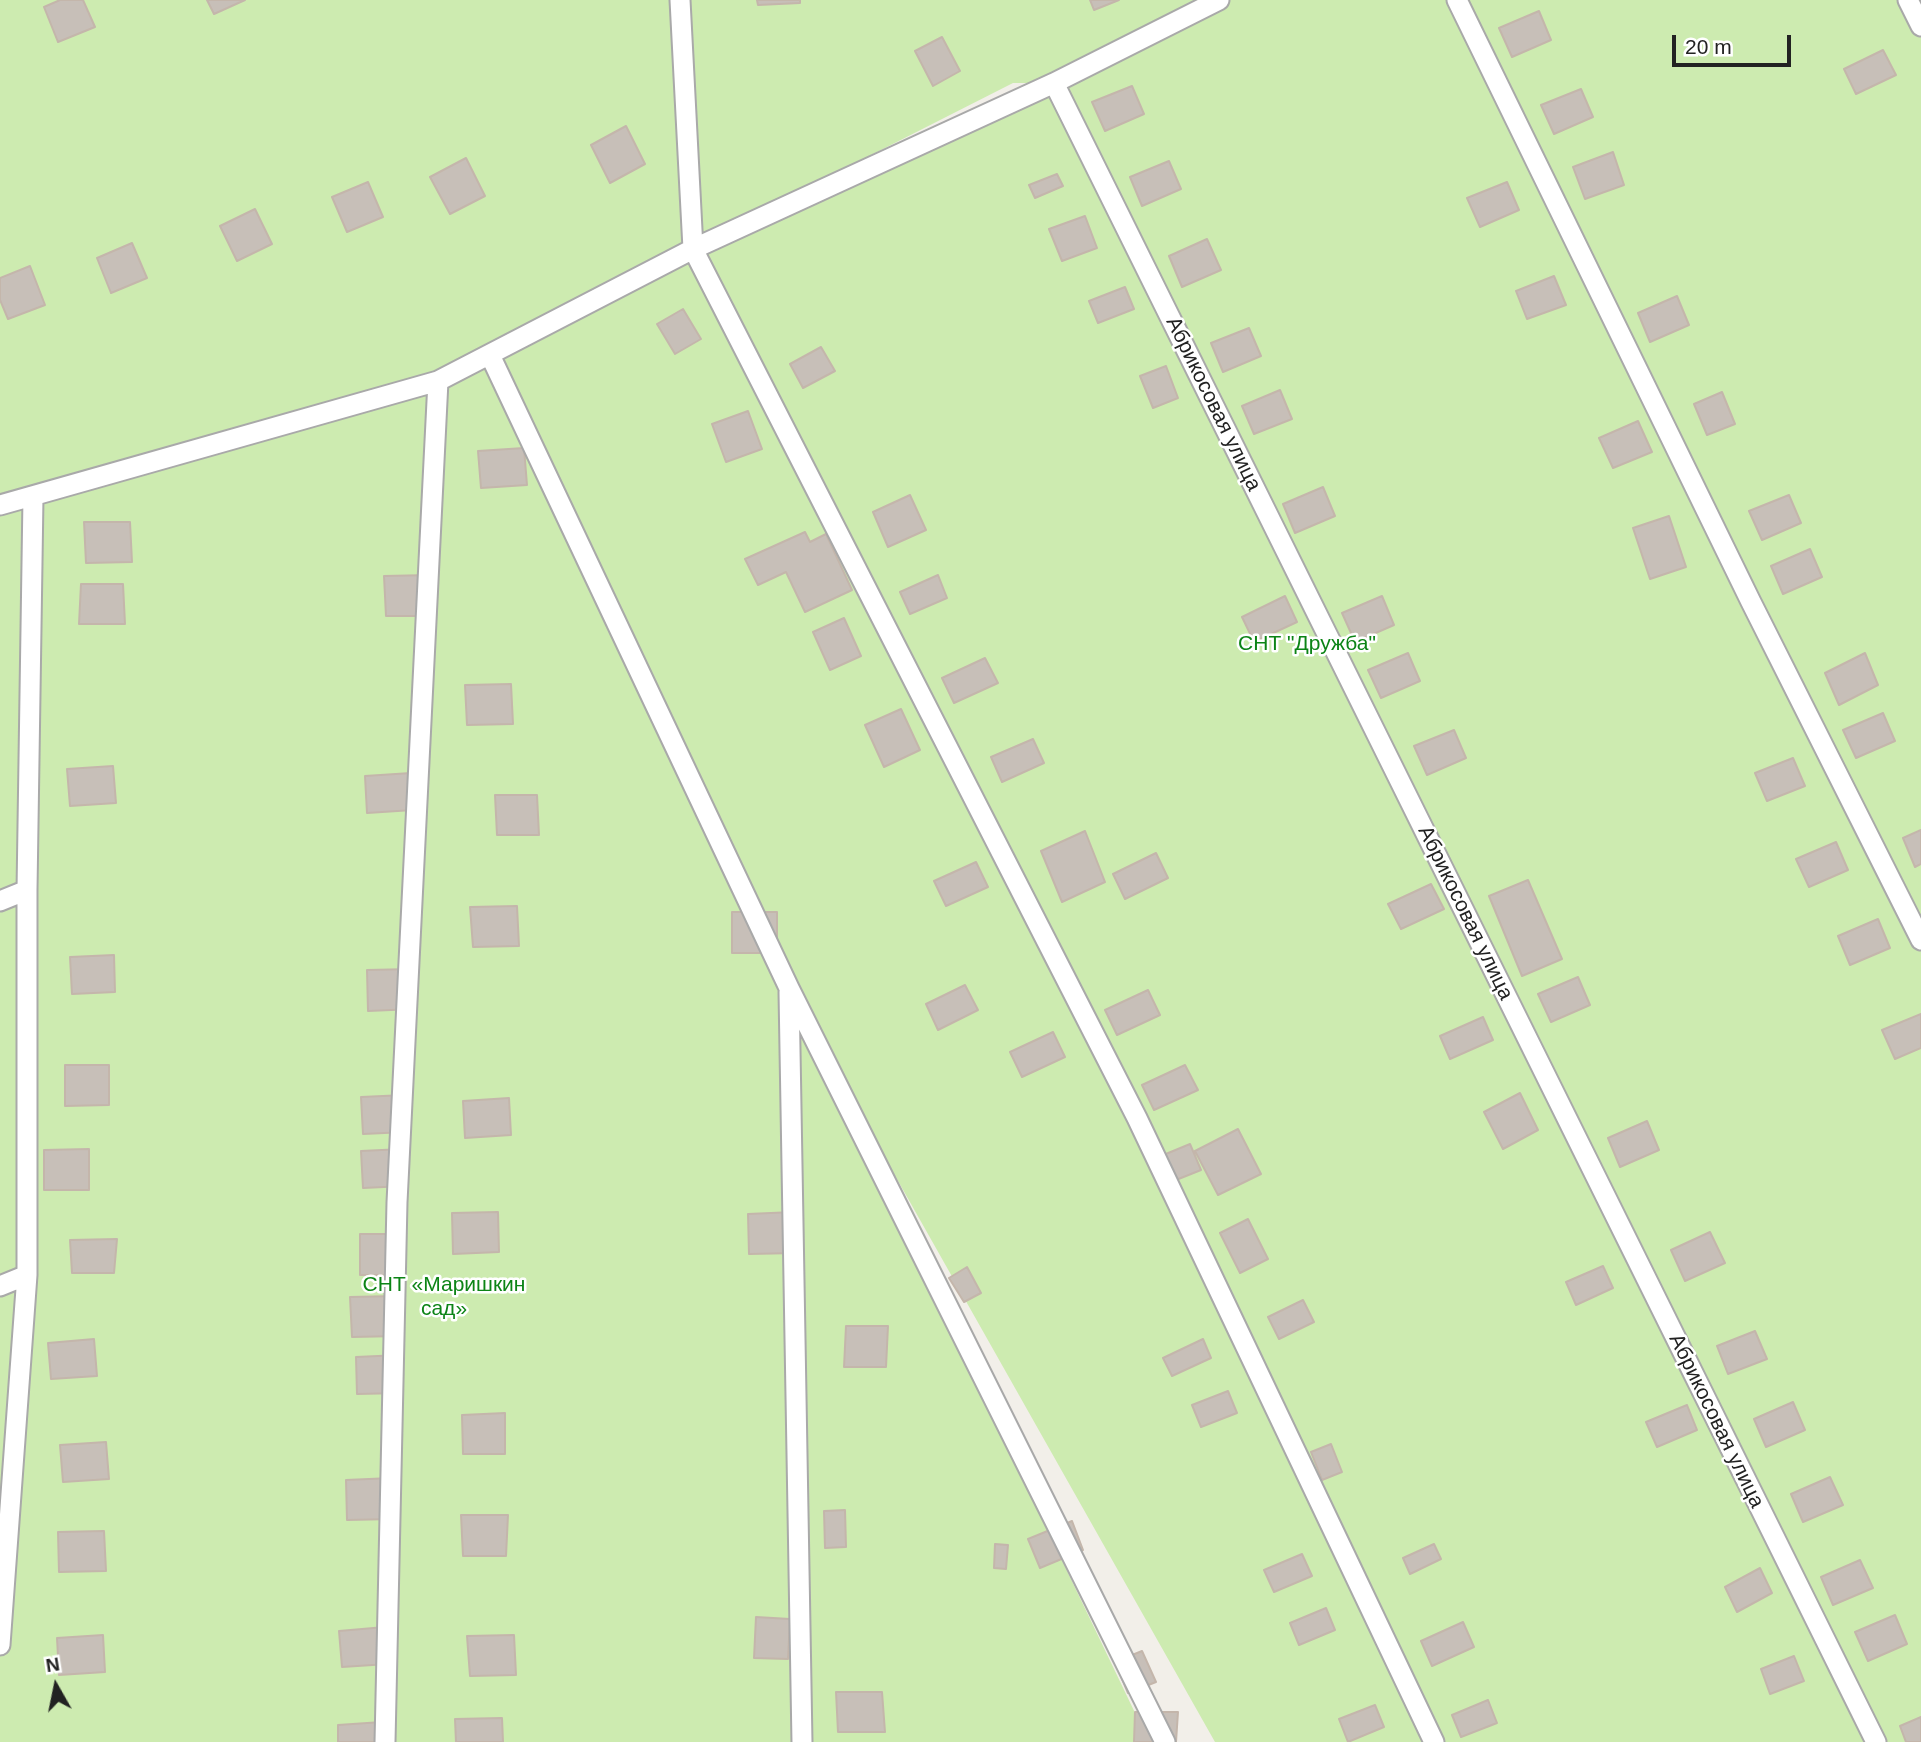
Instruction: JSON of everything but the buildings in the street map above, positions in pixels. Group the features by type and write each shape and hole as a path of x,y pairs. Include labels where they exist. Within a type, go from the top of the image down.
{"lane":[{"path":"680,0 693,249 1137,1118 1434,1742"},
{"path":"0,505 438,381 693,249 1054,83 1219,0"},
{"path":"1457,0 1751,602 1921,940"},
{"path":"1908,0 1921,26"},
{"name":"Абрикосовая улица","path":"1054,83 1875,1742"},
{"path":"490,355 789,988 1165,1742"},
{"path":"385,1742 397,1202 438,381"},
{"path":"0,1645 27,1275 27,890 33,497"},
{"path":"0,901 27,890"},
{"path":"789,988 802,1742"},
{"path":"0,1286 27,1275"}],"green space":[{"path":"0,0 1921,0 1921,1742 1215,1742 789,988 490,355 1052,83 1013,83 483,352 1149,1742 0,1742"}],"park label":[{"name":"СНТ \"Дружба\"","path":"1307,644"},
{"name":"СНТ «Маришкин сад»","path":"444,1297"}]}
